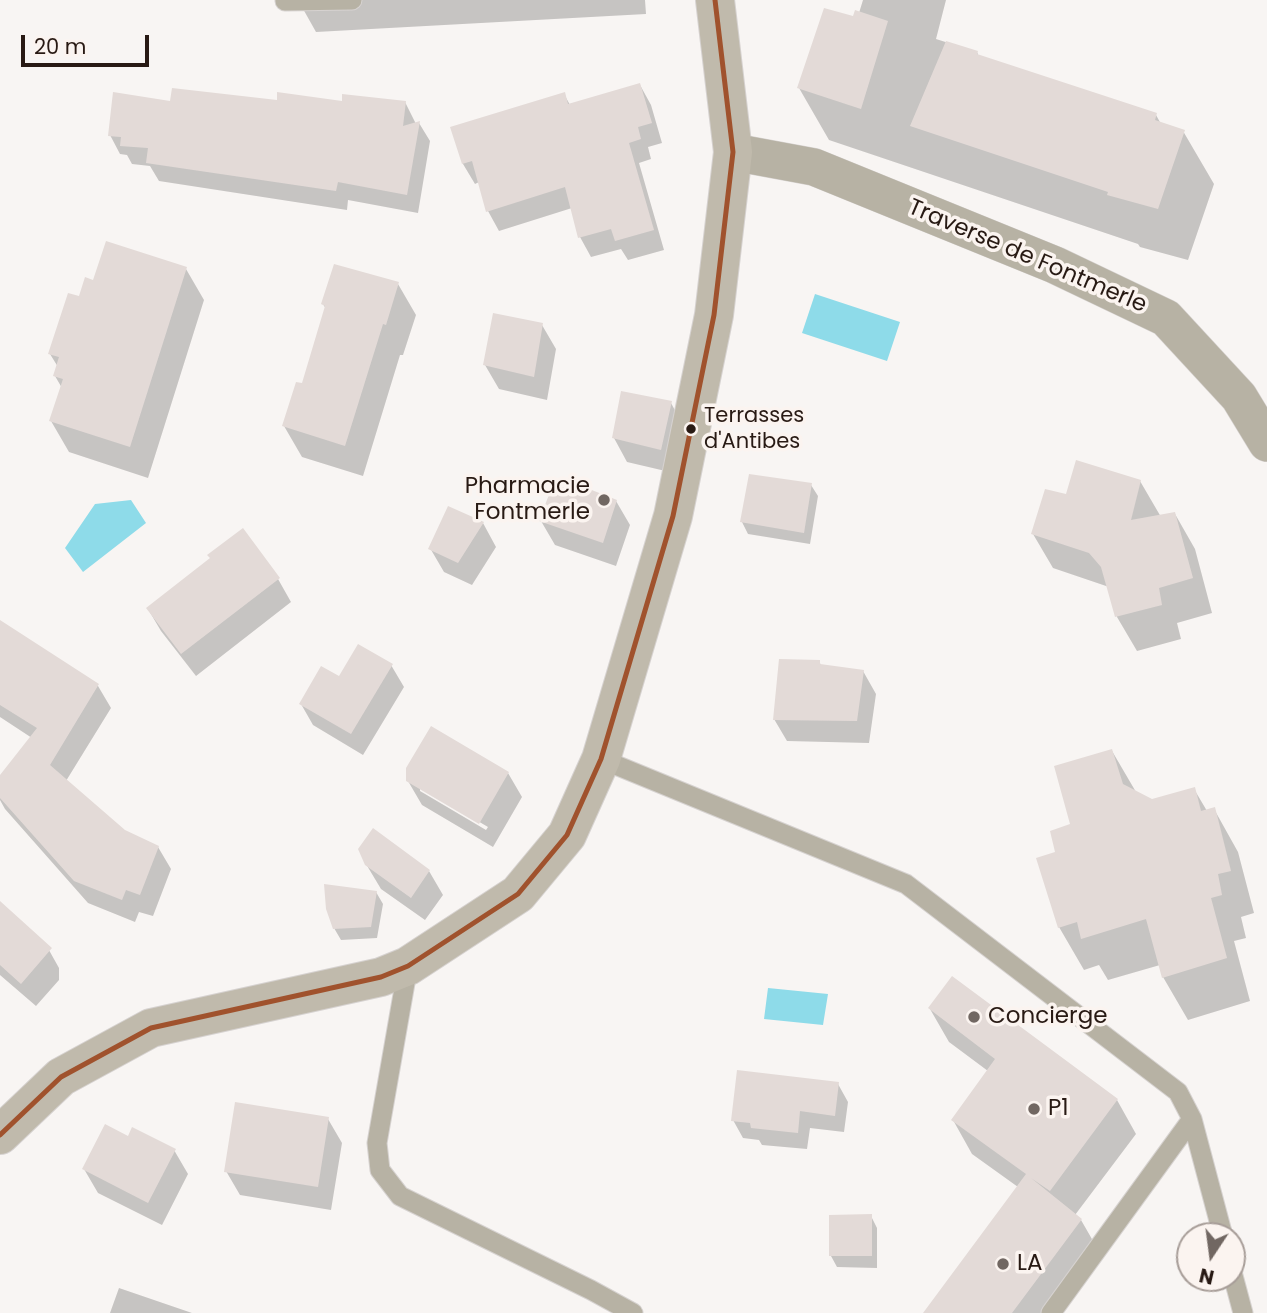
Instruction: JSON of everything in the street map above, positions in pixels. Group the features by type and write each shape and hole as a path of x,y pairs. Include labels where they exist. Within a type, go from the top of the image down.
{"street":[{"path":"0,1135 61,1077 151,1028 381,978 408,965 518,894 567,835 601,759 673,516 714,315 733,152 715,0"},
{"name":"Traverse de Fontmerle","path":"733,152 814,167 1055,265 1166,318 1239,397 1267,443"}],"lane":[{"path":"285,1 352,0"},
{"path":"601,759 906,884 1178,1093 1192,1119 1219,1222"},
{"path":"408,965 377,1143 380,1170 400,1196 633,1313"},
{"path":"1051,1313 1192,1119"},
{"path":"1237,1292 1243,1313"}],"water":[{"path":"815,294 900,322 887,361 802,333"},
{"path":"131,500 146,523 83,572 65,548 95,504"},
{"path":"768,988 828,994 823,1025 764,1019"}],"building":[{"path":"824,8 853,16 855,10 888,21 861,109 797,88"},
{"path":"946,41 978,51 977,54 1157,113 1155,120 1185,130 1158,209 1107,195 1108,192 910,126"},
{"path":"640,83 652,123 638,127 641,139 629,143 654,230 615,241 611,229 578,238 565,187 486,212 472,161 462,164 450,127 565,92 568,104"},
{"path":"172,88 277,100 277,92 342,101 342,94 406,101 403,126 420,121 407,195 338,182 336,191 146,163 148,148 120,146 121,137 108,136 113,92 170,101"},
{"path":"106,241 187,267 130,447 49,421 63,379 53,376 59,357 48,354 68,293 79,296 85,277 93,280"},
{"path":"334,264 399,282 345,446 282,426 296,382 302,383 325,306 321,304"},
{"path":"493,313 543,323 534,377 483,365"},
{"path":"621,391 672,401 661,450 612,438"},
{"path":"1076,460 1141,480 1131,520 1175,512 1193,578 1159,588 1162,605 1115,617 1101,567 1089,553 1031,534 1045,489 1066,494"},
{"path":"749,474 812,483 804,533 740,522"},
{"path":"574,483 617,500 603,543 539,521 553,484 572,490"},
{"path":"448,506 484,522 458,563 428,549"},
{"path":"243,528 280,578 181,654 146,608 210,558 207,555"},
{"path":"0,620 99,684 50,765 125,830 159,846 140,895 126,890 122,900 74,881 0,798 0,775 37,728 0,705"},
{"path":"358,644 393,664 351,734 299,704 321,666 339,676"},
{"path":"779,659 820,660 820,664 864,670 857,721 773,720"},
{"path":"431,726 509,772 479,824 406,781 406,768"},
{"path":"1112,749 1123,784 1152,799 1195,787 1201,811 1215,807 1231,871 1218,874 1222,895 1211,898 1227,958 1162,978 1146,919 1081,939 1077,922 1058,928 1036,858 1055,852 1050,831 1070,824 1054,766"},
{"path":"373,828 430,870 411,898 365,865 358,849"},
{"path":"324,884 377,891 371,927 333,929 326,909"},
{"path":"0,901 52,948 21,984 0,965"},
{"path":"952,976 1118,1099 1050,1191 1031,1178 1082,1219 1012,1313 923,1313 1026,1174 951,1120 995,1059 928,1008"},
{"path":"737,1070 839,1082 835,1116 800,1111 798,1133 751,1128 750,1123 731,1121"},
{"path":"235,1102 329,1117 318,1187 224,1172"},
{"path":"105,1124 128,1136 132,1127 176,1149 148,1203 82,1169"},
{"path":"872,1214 872,1256 829,1256 829,1215"}],"transit line":[{"path":"0,1135 61,1077 151,1028 381,977 408,966 518,894 567,835 601,759 673,516 714,315 733,152 715,0"}],"place":[{"name":"Terrasses d'Antibes","path":"691,429"},
{"name":"Pharmacie Fontmerle","path":"604,500"},
{"name":"Concierge","path":"974,1017"},
{"name":"P1","path":"1034,1109"},
{"name":"LA","path":"1003,1264"}]}
